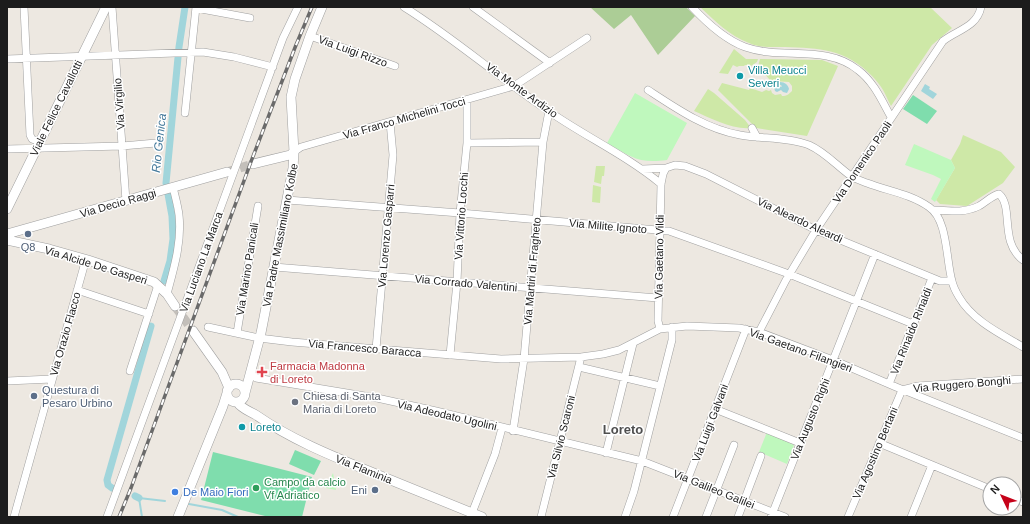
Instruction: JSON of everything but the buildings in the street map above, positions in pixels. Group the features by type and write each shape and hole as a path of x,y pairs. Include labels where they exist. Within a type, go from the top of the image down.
{"street":[{"path":"24,7 30,135 38,145"},
{"name":"Viale Felice Cavallotti","path":"7,209 106,7"},
{"name":"Via Virgilio","path":"112,7 126,201"},
{"name":"Via Luciano La Marca","path":"107,517 283,38 298,7"},
{"name":"Via Padre Massimiliano Kolbe","path":"245,395 259,338 293,168 294,152 291,97 295,79 322,7"},
{"name":"Via Monte Ardizio","path":"404,7 457,42 548,111 643,169 661,184"},
{"path":"473,7 550,63"},
{"path":"692,7 731,40 746,47 762,51 819,55 841,60 858,70 872,84 891,117"},
{"name":"Via Domenico Paoli","path":"759,332 789,274 816,230 891,117 944,41 951,35 976,21 981,7"},
{"path":"185,113 188,52 196,8 250,18"},
{"name":"Via Luigi Rizzo","path":"310,36 395,66"},
{"name":"Via Franco Michelini Tocci","path":"294,152 301,147 514,86 587,38"},
{"path":"7,59 188,52 213,53 273,67"},
{"path":"648,90 697,120 718,130 740,135 793,141 810,145 852,176 868,183 912,197 934,210 955,212 972,209 999,194 1004,203 1012,248 1017,256 1023,260"},
{"name":"Via Vittorio Locchi","path":"450,355 460,213 467,143 467,100"},
{"name":"Via Martiri di Fragheto","path":"513,431 524,359 543,142 548,111"},
{"name":"Via Lorenzo Gasparri","path":"376,349 393,155 390,122"},
{"path":"752,128 757,137"},
{"path":"467,143 543,142"},
{"path":"7,150 38,145 122,146 156,143"},
{"path":"252,164 290,155 294,152"},
{"name":"Via Aleardo Aleardi","path":"666,168 675,165 685,166 706,174 816,230 932,278 940,281 952,281"},
{"path":"643,169 666,168 661,184"},
{"name":"Via Decio Raggi","path":"8,234 227,172"},
{"name":"Via Gaetano Vildi","path":"660,329 658,321 658,298 661,184"},
{"name":"Via Luciano La Marca","path":"167,294 176,262 179,239 179,214 172,188"},
{"name":"Via Milite Ignoto","path":"287,200 669,231 789,274 913,324"},
{"name":"Via Marino Panicali","path":"237,333 258,206"},
{"path":"934,210 943,230 952,281 960,299 976,317 1023,347"},
{"path":"939,220 955,212"},
{"name":"Via Alcide De Gasperi","path":"8,234 49,249 124,272 158,285 176,306"},
{"name":"Via Augusto Righi","path":"772,515 874,254"},
{"name":"Via Orazio Flacco","path":"14,517 84,266"},
{"name":"Via Corrado Valentini","path":"274,267 530,289 658,298"},
{"name":"Via Rinaldo Rinaldi","path":"889,384 932,278"},
{"path":"130,371 158,285"},
{"path":"77,290 149,314"},
{"name":"Via Gaetano Filangieri","path":"524,359 581,357 603,354 633,344 660,329 672,327 707,326 746,329 759,332 833,360 902,390 1023,438"},
{"name":"Via Francesco Baracca","path":"208,327 259,338 450,355 501,359 524,359"},
{"path":"625,517 642,461 672,340 672,327"},
{"name":"Via Luigi Galvani","path":"673,517 746,329"},
{"path":"193,331 222,372 229,399 236,402"},
{"path":"606,453 633,344"},
{"name":"Via Silvio Scaroni","path":"541,517 581,357"},
{"path":"579,366 660,386"},
{"name":"Via Adeodato Ugolini","path":"251,374 256,378 377,398 642,461"},
{"name":"Via Ruggero Bonghi","path":"902,390 918,386 1023,378"},
{"path":"7,381 52,379"},
{"path":"178,517 228,391 233,384 239,384 244,388 245,395 252,412"},
{"name":"Via Agostino Bertani","path":"848,517 902,390"},
{"path":"223,406 240,401 245,395"},
{"name":"Via Flaminia","path":"236,402 241,407 252,412 287,434 330,455 482,517"},
{"path":"715,409 800,443"},
{"path":"472,513 495,454 502,428"},
{"path":"879,443 982,486"},
{"path":"706,517 734,445"},
{"path":"738,517 761,456"},
{"name":"Via Galileo Galilei","path":"642,461 744,501 772,515 785,517"},
{"path":"911,517 932,465"}],"green space":[{"path":"590,7 686,7 695,16 658,55 631,15 614,29"},
{"path":"700,7 930,7 952,28 932,45 891,106 883,90 872,76 852,60 842,55 821,49 753,45 729,32"},
{"path":"734,49 746,59 758,59 757,62 751,66 745,65 737,67 733,65 728,74 719,73"},
{"path":"760,59 822,60 838,66 807,136 756,128 718,90 722,83 749,90 750,88 762,92 771,90 775,95 781,94 784,96 790,93 792,91 792,86 789,82 773,81 770,85 769,84 769,79 758,66"},
{"path":"708,89 745,120 751,128 729,125 694,111"},
{"path":"635,93 687,123 667,160 642,160 629,156 607,143"},
{"path":"913,95 937,111 927,124 903,109"},
{"path":"963,135 1001,152 1015,167 1003,183 967,206 940,204 936,200 955,168 951,160"},
{"path":"914,144 951,160 955,168 935,202 931,199 941,179 905,165"},
{"path":"596,166 605,166 601,184 594,182"},
{"path":"593,185 601,187 600,203 592,202"},
{"path":"767,432 794,445 787,464 759,452"},
{"path":"295,450 321,461 314,475 289,464"},
{"name":"Campo da calcio Vf Adriatico","path":"213,452 312,477 302,517 269,517 201,500"},
{"path":"333,473 336,490 326,488"}],"water":[{"path":"780,82 785,83 788,86 789,89 787,93 781,90 777,92 775,91 775,86 782,86 779,84"},
{"path":"925,84 930,87 929,89 937,94 933,99 921,91"}],"waterway":[{"name":"Rio Genica","path":"164,281 170,261 173,239 172,216 166,183 179,47 185,7"},
{"name":"Rio Genica","path":"112,488 108,485 107,480 151,326"},
{"name":"Rio Genica","path":"135,496 139,498"},
{"name":"Rio Genica","path":"142,517 139,498 165,501"},
{"path":"189,504 222,510 238,517"}],"tunnel":[{"path":"227,172 253,164"},
{"path":"175,306 193,331"}],"railway":[{"path":"119,517 252,159 312,7"}],"place":[{"name":"Villa Meucci Severi","path":"740,76"},
{"name":"Q8","path":"28,234"},
{"name":"Farmacia Madonna di Loreto","path":"262,372"},
{"name":"Questura di Pesaro Urbino","path":"34,396"},
{"name":"Chiesa di Santa Maria di Loreto","path":"295,402"},
{"name":"Loreto","path":"242,427"},
{"name":"Campo da calcio Vf Adriatico","path":"256,488"},
{"name":"Eni","path":"375,490"},
{"name":"De Maio Fiori","path":"175,492"}],"district":[{"name":"Loreto","path":"623,429"}]}
